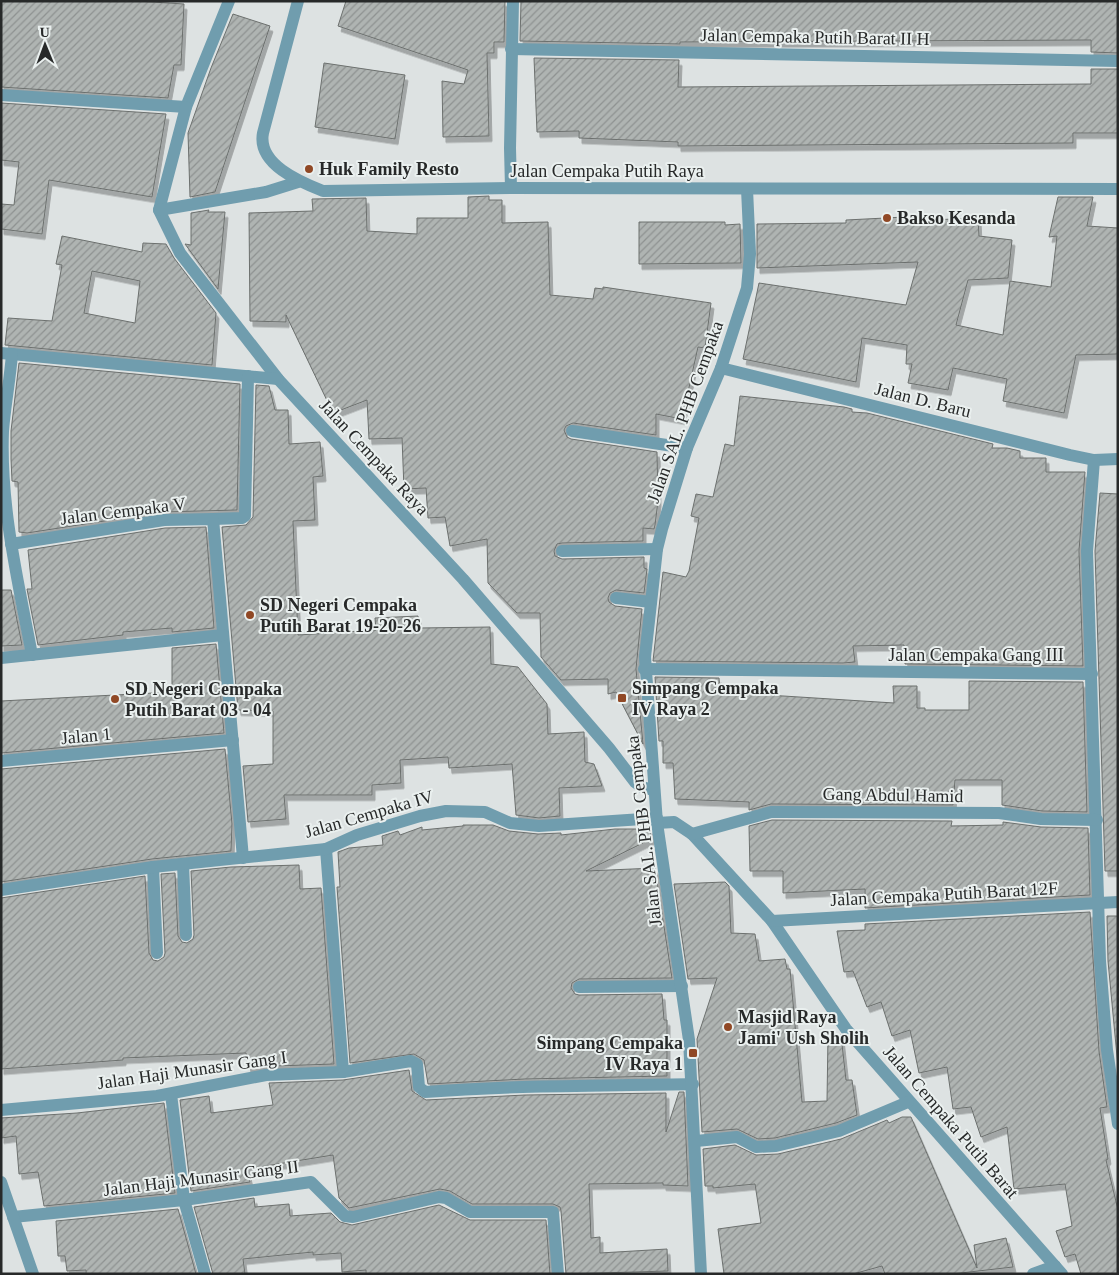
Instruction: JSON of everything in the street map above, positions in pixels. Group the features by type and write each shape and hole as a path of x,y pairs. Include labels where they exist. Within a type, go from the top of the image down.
{"street":[{"path":"229,1 186,107 159,210 266,192 298,182"},
{"name":"Jalan Cempaka Putih Raya","path":"298,1 261,142 267,155 298,182 323,191 511,188 1118,189"},
{"path":"511,188 513,1"},
{"name":"Jalan Cempaka Putih Barat II H","path":"511,49 1118,61"},
{"path":"1,95 186,107"},
{"name":"Jalan SAL. PHB Cempaka","path":"701,1274 693,1084 682,986 653,790 644,669 657,549 687,448 722,368 747,288 750,254 747,189"},
{"name":"Jalan Cempaka Raya","path":"159,210 180,253 278,379 463,579 609,748 635,782 642,787 653,790"},
{"path":"32,655 11,544 5,487 3,429 7,354 278,379"},
{"name":"Jalan D. Baru","path":"722,368 1094,460 1118,458"},
{"name":"Jalan Cempaka V","path":"11,544 164,520 242,518 245,516 248,376"},
{"path":"572,431 687,448"},
{"path":"1094,460 1087,551 1100,903 1100,961 1108,1050 1118,1124"},
{"path":"213,519 243,858"},
{"path":"562,551 657,549"},
{"path":"616,598 651,602"},
{"path":"1,658 223,635"},
{"name":"Jalan Cempaka Gang III","path":"644,669 1092,674"},
{"name":"Jalan 1","path":"1,761 233,740"},
{"name":"Jalan Cempaka IV","path":"1,890 153,867 326,849 357,836 420,816 446,811 486,812 510,823 538,826 657,820"},
{"name":"Gang Abdul Hamid","path":"692,834 771,812 998,813 1041,819 1096,820"},
{"name":"Jalan Cempaka Putih Barat","path":"657,820 674,822 692,834 772,921 846,1029 908,1102 1059,1270"},
{"path":"326,849 343,1072"},
{"path":"183,864 186,935"},
{"path":"153,867 157,953"},
{"name":"Jalan Cempaka Putih Barat 12F","path":"772,921 1118,902"},
{"path":"579,987 682,986"},
{"name":"Jalan Haji Munasir Gang I","path":"1,1110 171,1094 266,1075 343,1072 414,1061 417,1064 419,1087 425,1092 502,1086 573,1087 693,1084"},
{"path":"171,1094 184,1200 205,1274"},
{"path":"696,1141 737,1137 756,1147 776,1146 839,1131 908,1102"},
{"path":"1,1182 33,1274"},
{"name":"Jalan Haji Munasir Gang II","path":"13,1217 184,1200 311,1182 345,1216 353,1217 438,1197 446,1198 470,1212 553,1212 558,1274"},
{"path":"1033,1274 1059,1270"}],"building":[{"path":"1,1 137,1 184,4 181,65 174,65 168,98 1,87"},
{"path":"346,1 505,1 504,42 494,42 494,53 487,53 489,136 443,137 442,81 464,84 468,70 338,26"},
{"path":"521,1 1118,1 1118,53 1091,52 1091,40 680,42 680,44 520,41"},
{"path":"233,14 270,26 215,192 190,197 188,133"},
{"path":"534,58 679,60 678,87 1091,84 1091,69 1118,69 1118,133 1073,133 1073,143 678,146 678,142 579,138 579,131 537,132"},
{"path":"324,63 405,75 395,139 315,127"},
{"path":"1,103 166,114 152,197 49,180 42,234 1,229 1,204 14,205 19,162 1,160"},
{"path":"489,196 489,200 502,200 502,223 548,222 550,295 593,299 595,288 603,289 603,287 711,303 705,348 698,347 682,419 656,414 656,435 573,423 566,426 564,430 567,437 571,439 657,452 658,501 655,525 654,529 643,528 643,541 562,543 557,544 554,551 555,556 562,559 644,557 644,568 647,569 644,593 616,590 610,593 608,598 609,602 615,606 642,609 636,669 643,744 616,692 608,694 608,679 561,680 541,657 540,613 517,613 488,583 487,539 450,546 445,517 428,518 426,488 404,489 402,438 369,439 367,400 333,413 286,315 286,322 250,321 249,213 313,211 312,199 366,198 367,231 417,234 417,218 468,218 468,197"},
{"path":"1058,197 1093,197 1087,226 1118,228 1118,354 1076,355 1064,413 1003,401 1007,379 953,368 948,390 908,383 912,364 906,364 907,345 862,338 856,382 743,359 759,283 906,305 918,262 757,268 757,224 846,223 846,220 905,217 905,221 978,218 979,236 1012,240 1008,278 968,280 956,325 1003,335 1010,281 1051,287 1057,236 1049,237"},
{"path":"209,210 208,212 225,212 218,289 185,244 191,245 191,213"},
{"path":"639,222 725,222 725,225 740,224 741,263 639,264"},
{"path":"62,236 142,252 143,243 166,244 174,258 216,313 212,365 5,345 8,318 52,321 62,265 56,264","holes":["92,271 140,281 135,323 84,313"]},
{"path":"19,363 240,384 237,510 163,512 27,533 19,532 18,482 12,481 11,431"},
{"path":"256,385 269,386 275,410 288,410 289,444 320,442 323,476 313,477 315,520 293,521 298,635 376,630 375,618 418,616 419,628 490,627 491,664 518,667 547,704 548,734 584,732 585,762 594,764 602,786 559,788 560,816 539,818 516,815 512,764 449,768 448,757 400,760 401,783 372,785 372,795 284,795 286,819 248,822 243,766 273,764 273,711 238,710 222,527 246,525 253,517"},
{"path":"740,396 844,407 852,409 852,412 867,413 993,444 992,448 1007,448 1020,451 1020,458 1046,458 1046,472 1085,472 1079,551 1083,666 905,664 904,645 853,646 855,662 843,663 653,661 663,572 686,577 689,571 699,518 691,516 696,494 713,497 725,444 734,446"},
{"path":"1100,493 1118,494 1118,871 1105,871 1095,551"},
{"path":"206,527 214,628 172,632 172,628 123,632 123,635 38,645 27,589 32,589 28,550 165,528"},
{"path":"1,590 11,590 22,645 1,646"},
{"path":"216,644 224,733 1,753 1,701 172,692 172,648"},
{"path":"655,677 719,678 720,692 894,703 893,686 917,686 917,708 925,708 925,710 969,710 969,681 1083,682 1087,812 1042,811 1002,805 1002,780 955,780 953,805 771,804 749,810 749,802 675,799 673,763 663,763 663,741 659,741"},
{"path":"225,749 232,824 231,851 152,859 1,882 1,769"},
{"path":"772,820 952,821 951,826 1003,825 1003,822 1041,827 1088,828 1090,895 865,908 865,889 783,893 783,871 750,871 749,826"},
{"path":"463,825 493,825 509,831 538,834 561,833 561,835 615,829 650,829 651,839 586,871 655,868 672,978 579,979 572,983 571,988 575,994 579,995 662,994 664,1020 667,1020 667,1076 525,1079 428,1084 424,1060 414,1054 350,1063 337,887 340,887 338,852 349,848 383,845 382,836 398,831 400,835 422,827 422,830"},
{"path":"299,865 300,889 321,888 334,1064 248,1067 246,1053 123,1058 123,1060 1,1069 1,898 145,876 149,953 153,960 158,961 164,957 165,953 161,874 175,873 178,936 182,942 187,943 193,939 194,935 191,871 231,867"},
{"path":"725,882 729,886 731,933 755,934 759,961 785,959 787,969 790,969 802,1102 827,1101 828,1036 841,1035 846,1080 852,1080 857,1115 836,1123 775,1138 758,1139 737,1129 702,1132 697,1039 717,978 688,979 674,884"},
{"path":"1090,912 1099,1051 1107,1107 1100,1108 1108,1159 1106,1160 1118,1210 1118,1274 1081,1274 1075,1254 1065,1257 1056,1231 1072,1226 1065,1184 1014,1189 1007,1127 981,1137 971,1107 953,1109 947,1067 919,1073 910,1030 892,1036 881,1002 867,1007 853,971 844,972 837,931 865,930 865,924"},
{"path":"1107,916 1118,916 1118,1067 1108,961"},
{"path":"409,1070 412,1091 426,1100 525,1095 666,1093 666,1132 679,1092 684,1092 688,1186 663,1185 663,1183 589,1184 591,1238 600,1237 600,1253 667,1249 668,1271 566,1274 561,1211 560,1207 553,1204 472,1204 450,1191 440,1189 349,1208 339,1198 333,1155 247,1169 250,1182 191,1191 180,1100 209,1096 211,1113 273,1105 269,1083 343,1080"},
{"path":"164,1103 175,1193 44,1206 38,1172 19,1174 16,1136 1,1138 1,1118 77,1113"},
{"path":"902,1117 911,1117 977,1268 974,1245 1006,1238 1013,1267 952,1274 885,1274 882,1266 853,1274 724,1274 718,1229 761,1223 755,1184 713,1188 713,1186 705,1186 703,1149 735,1145 756,1155 778,1154 841,1139 887,1120 889,1123"},
{"path":"254,1198 255,1207 289,1204 290,1216 331,1213 340,1222 352,1225 439,1205 470,1220 546,1220 550,1274 366,1274 366,1270 342,1272 341,1253 313,1255 313,1252 243,1259 245,1274 213,1274 194,1207"},
{"path":"178,1209 196,1274 86,1274 86,1270 67,1271 65,1256 58,1256 56,1221"}],"place":[{"name":"Huk Family Resto","path":"309,169"},
{"name":"Bakso Kesanda","path":"887,218"},
{"name":"SD Negeri Cempaka Putih Barat 19-20-26","path":"250,615"},
{"name":"Simpang Cempaka IV Raya 2","path":"622,698"},
{"name":"SD Negeri Cempaka Putih Barat 03 - 04","path":"115,699"},
{"name":"Masjid Raya Jami' Ush Sholih","path":"728,1027"},
{"name":"Simpang Cempaka IV Raya 1","path":"693,1053"}]}
